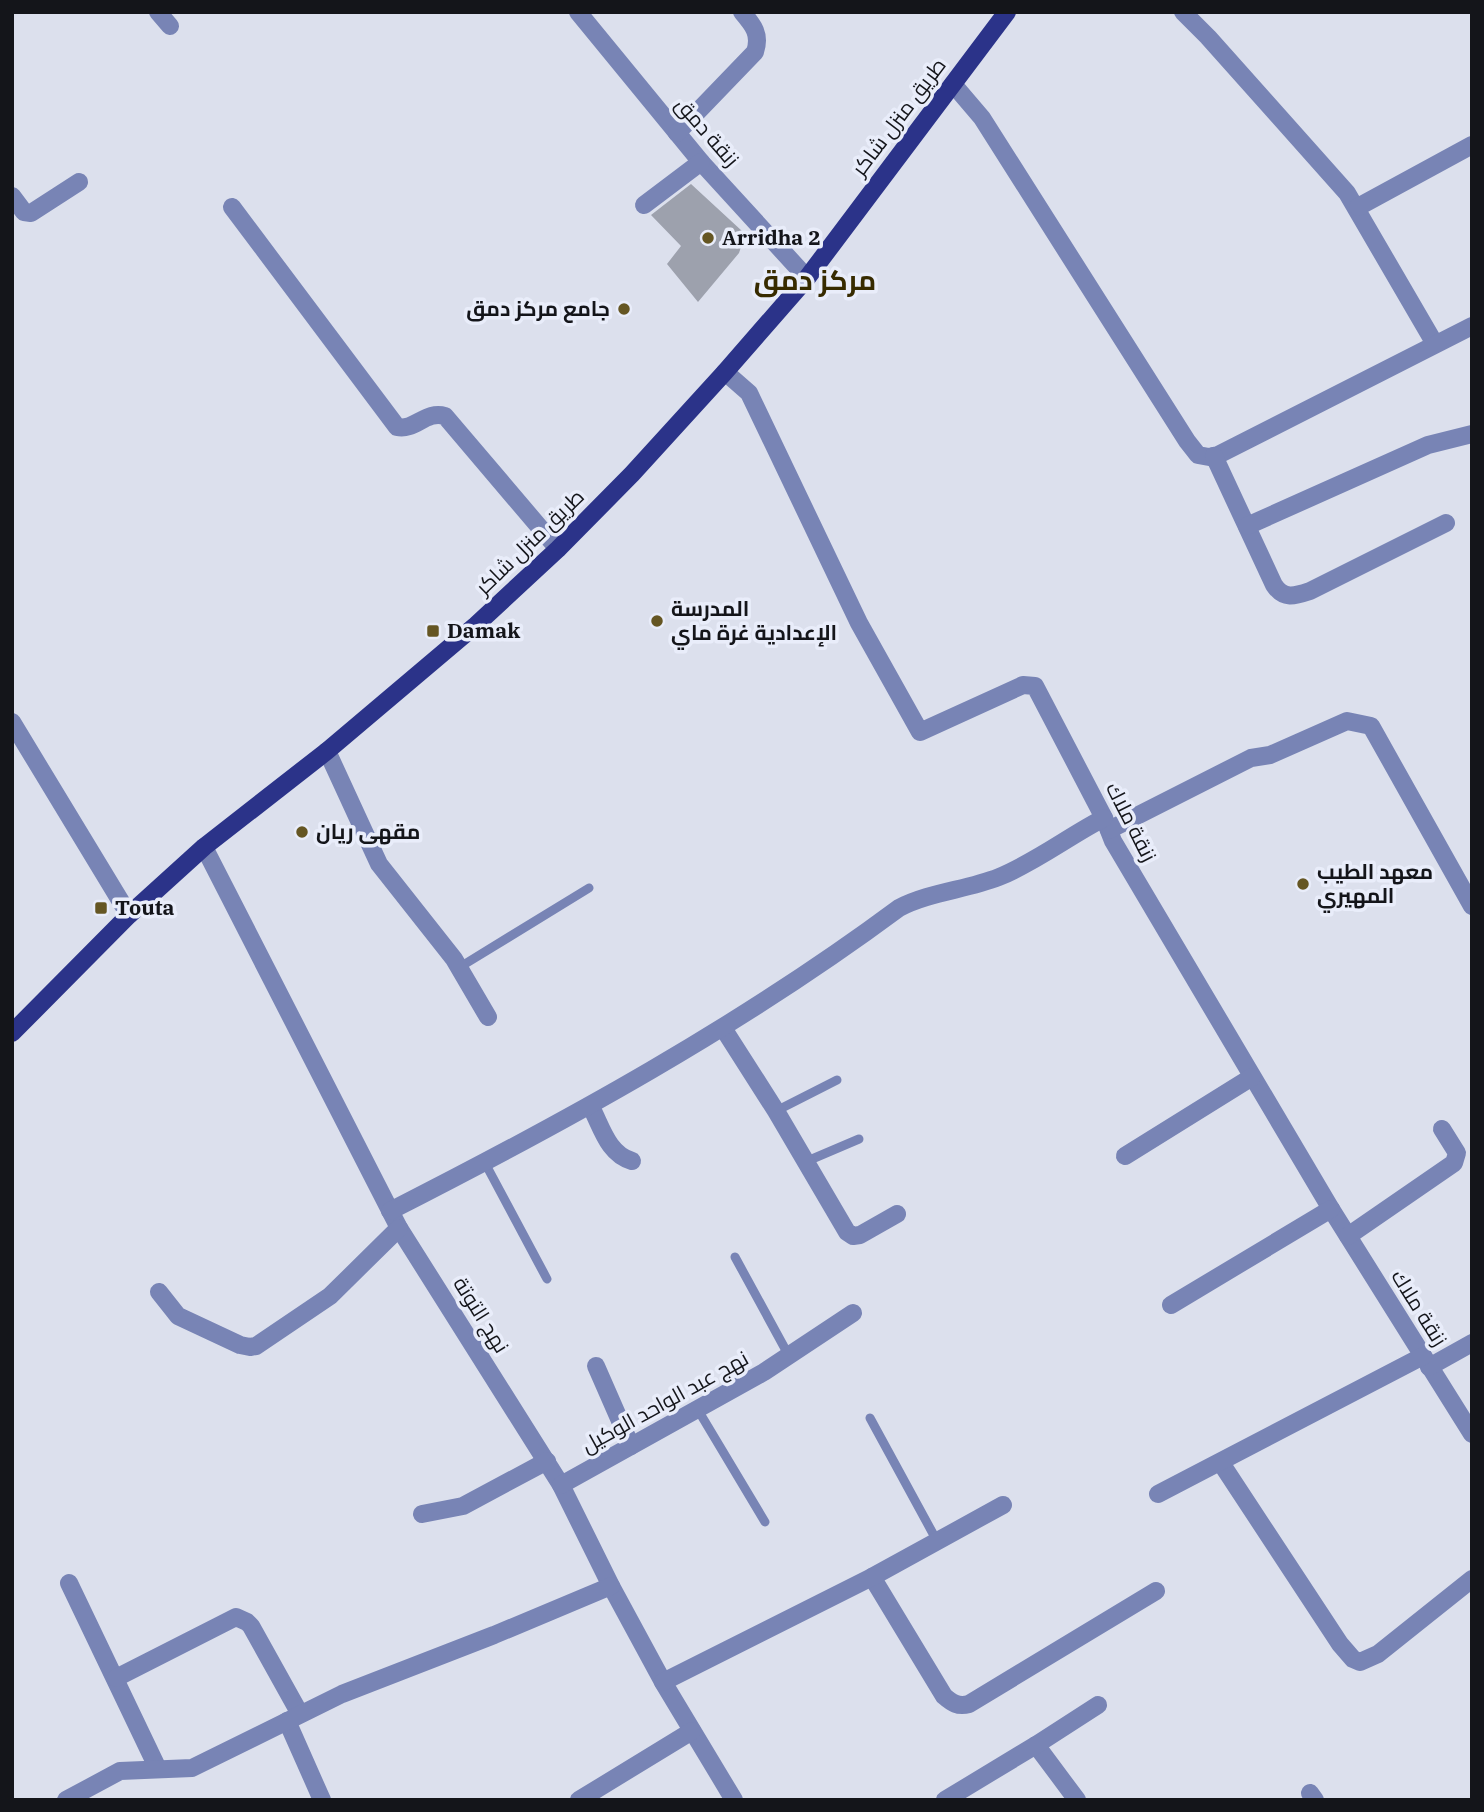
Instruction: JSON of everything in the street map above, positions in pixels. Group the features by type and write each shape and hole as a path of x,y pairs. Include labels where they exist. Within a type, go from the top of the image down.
{"main road":[{"name":"طريق منزل شاكر","path":"12,1034 129,915 204,848 327,751 476,625 558,549 632,474 726,372 807,278 1007,12"}],"street":[{"name":"زنقة دمق","path":"578,12 701,162 807,278"},
{"path":"677,133 755,52 758,41 755,27 742,12"},
{"path":"1183,12 1358,207 1435,344"},
{"path":"953,84 982,118 1194,452 1203,457 1214,456 1472,326"},
{"path":"1358,207 1472,145"},
{"path":"644,205 701,162"},
{"path":"12,195 24,212 30,214 79,182"},
{"path":"232,207 397,427 406,428 433,414 445,416 558,549"},
{"name":"زنقة ملاك","path":"726,372 749,393 859,623 920,732 1023,685 1035,685 1107,824 1113,841 1331,1209 1472,1434"},
{"path":"1247,526 1428,445 1472,434"},
{"path":"1214,456 1274,586 1282,595 1310,591 1446,523"},
{"path":"390,1211 590,1107 723,1028 899,908 926,897 966,888 1000,876 1251,758 1270,755 1347,721 1371,726 1472,906"},
{"path":"12,722 129,915"},
{"path":"327,751 379,864 460,967 488,1017"},
{"name":"نهج التوتة","path":"204,848 399,1228 547,1461 663,1682 734,1800"},
{"path":"723,1028 850,1234 860,1235 897,1214"},
{"path":"1125,1156 1252,1077"},
{"path":"590,1107 614,1151 621,1158 632,1161"},
{"path":"1348,1236 1454,1163 1457,1153 1442,1129"},
{"path":"1171,1305 1331,1209"},
{"path":"159,1292 178,1316 240,1345 256,1346 330,1296 399,1228"},
{"name":"نهج عبد الواحد الوكيل","path":"561,1485 698,1410 789,1356 853,1313"},
{"path":"1158,1494 1426,1362 1472,1343"},
{"path":"596,1366 631,1446"},
{"path":"422,1514 463,1506 547,1461"},
{"path":"1221,1463 1340,1644 1353,1659 1360,1661 1378,1654 1472,1580"},
{"path":"663,1682 872,1577 1003,1505"},
{"path":"872,1577 944,1696 959,1705 969,1704 1156,1591"},
{"path":"69,1583 158,1769"},
{"path":"65,1800 120,1771 192,1768 363,1685 494,1635 611,1586"},
{"path":"116,1678 236,1617 247,1622 294,1717 322,1800"},
{"path":"945,1800 1098,1705"},
{"path":"579,1800 692,1731"},
{"path":"1036,1745 1077,1800"}],"lane":[{"path":"460,967 589,888"},
{"path":"776,1111 837,1080"},
{"path":"805,1161 859,1139"},
{"path":"485,1163 547,1279"},
{"path":"735,1256 789,1356"},
{"path":"698,1410 765,1522"},
{"path":"870,1418 937,1541"}],"building":[{"name":"Arridha 2","path":"691,184 742,231 739,253 698,302 667,264 681,246 651,215"}],"place":[{"name":"Arridha 2","path":"708,238"},
{"name":"جامع مركز دمق","path":"624,309"},
{"name":"المدرسة الإعدادية غرة ماي","path":"657,621"},
{"name":"Damak","path":"433,631"},
{"name":"مقهى ريان","path":"302,832"},
{"name":"معهد الطيب المهيري","path":"1303,884"},
{"name":"Touta","path":"101,908"}],"district":[{"name":"مركز دمق","path":"815,280"}]}
